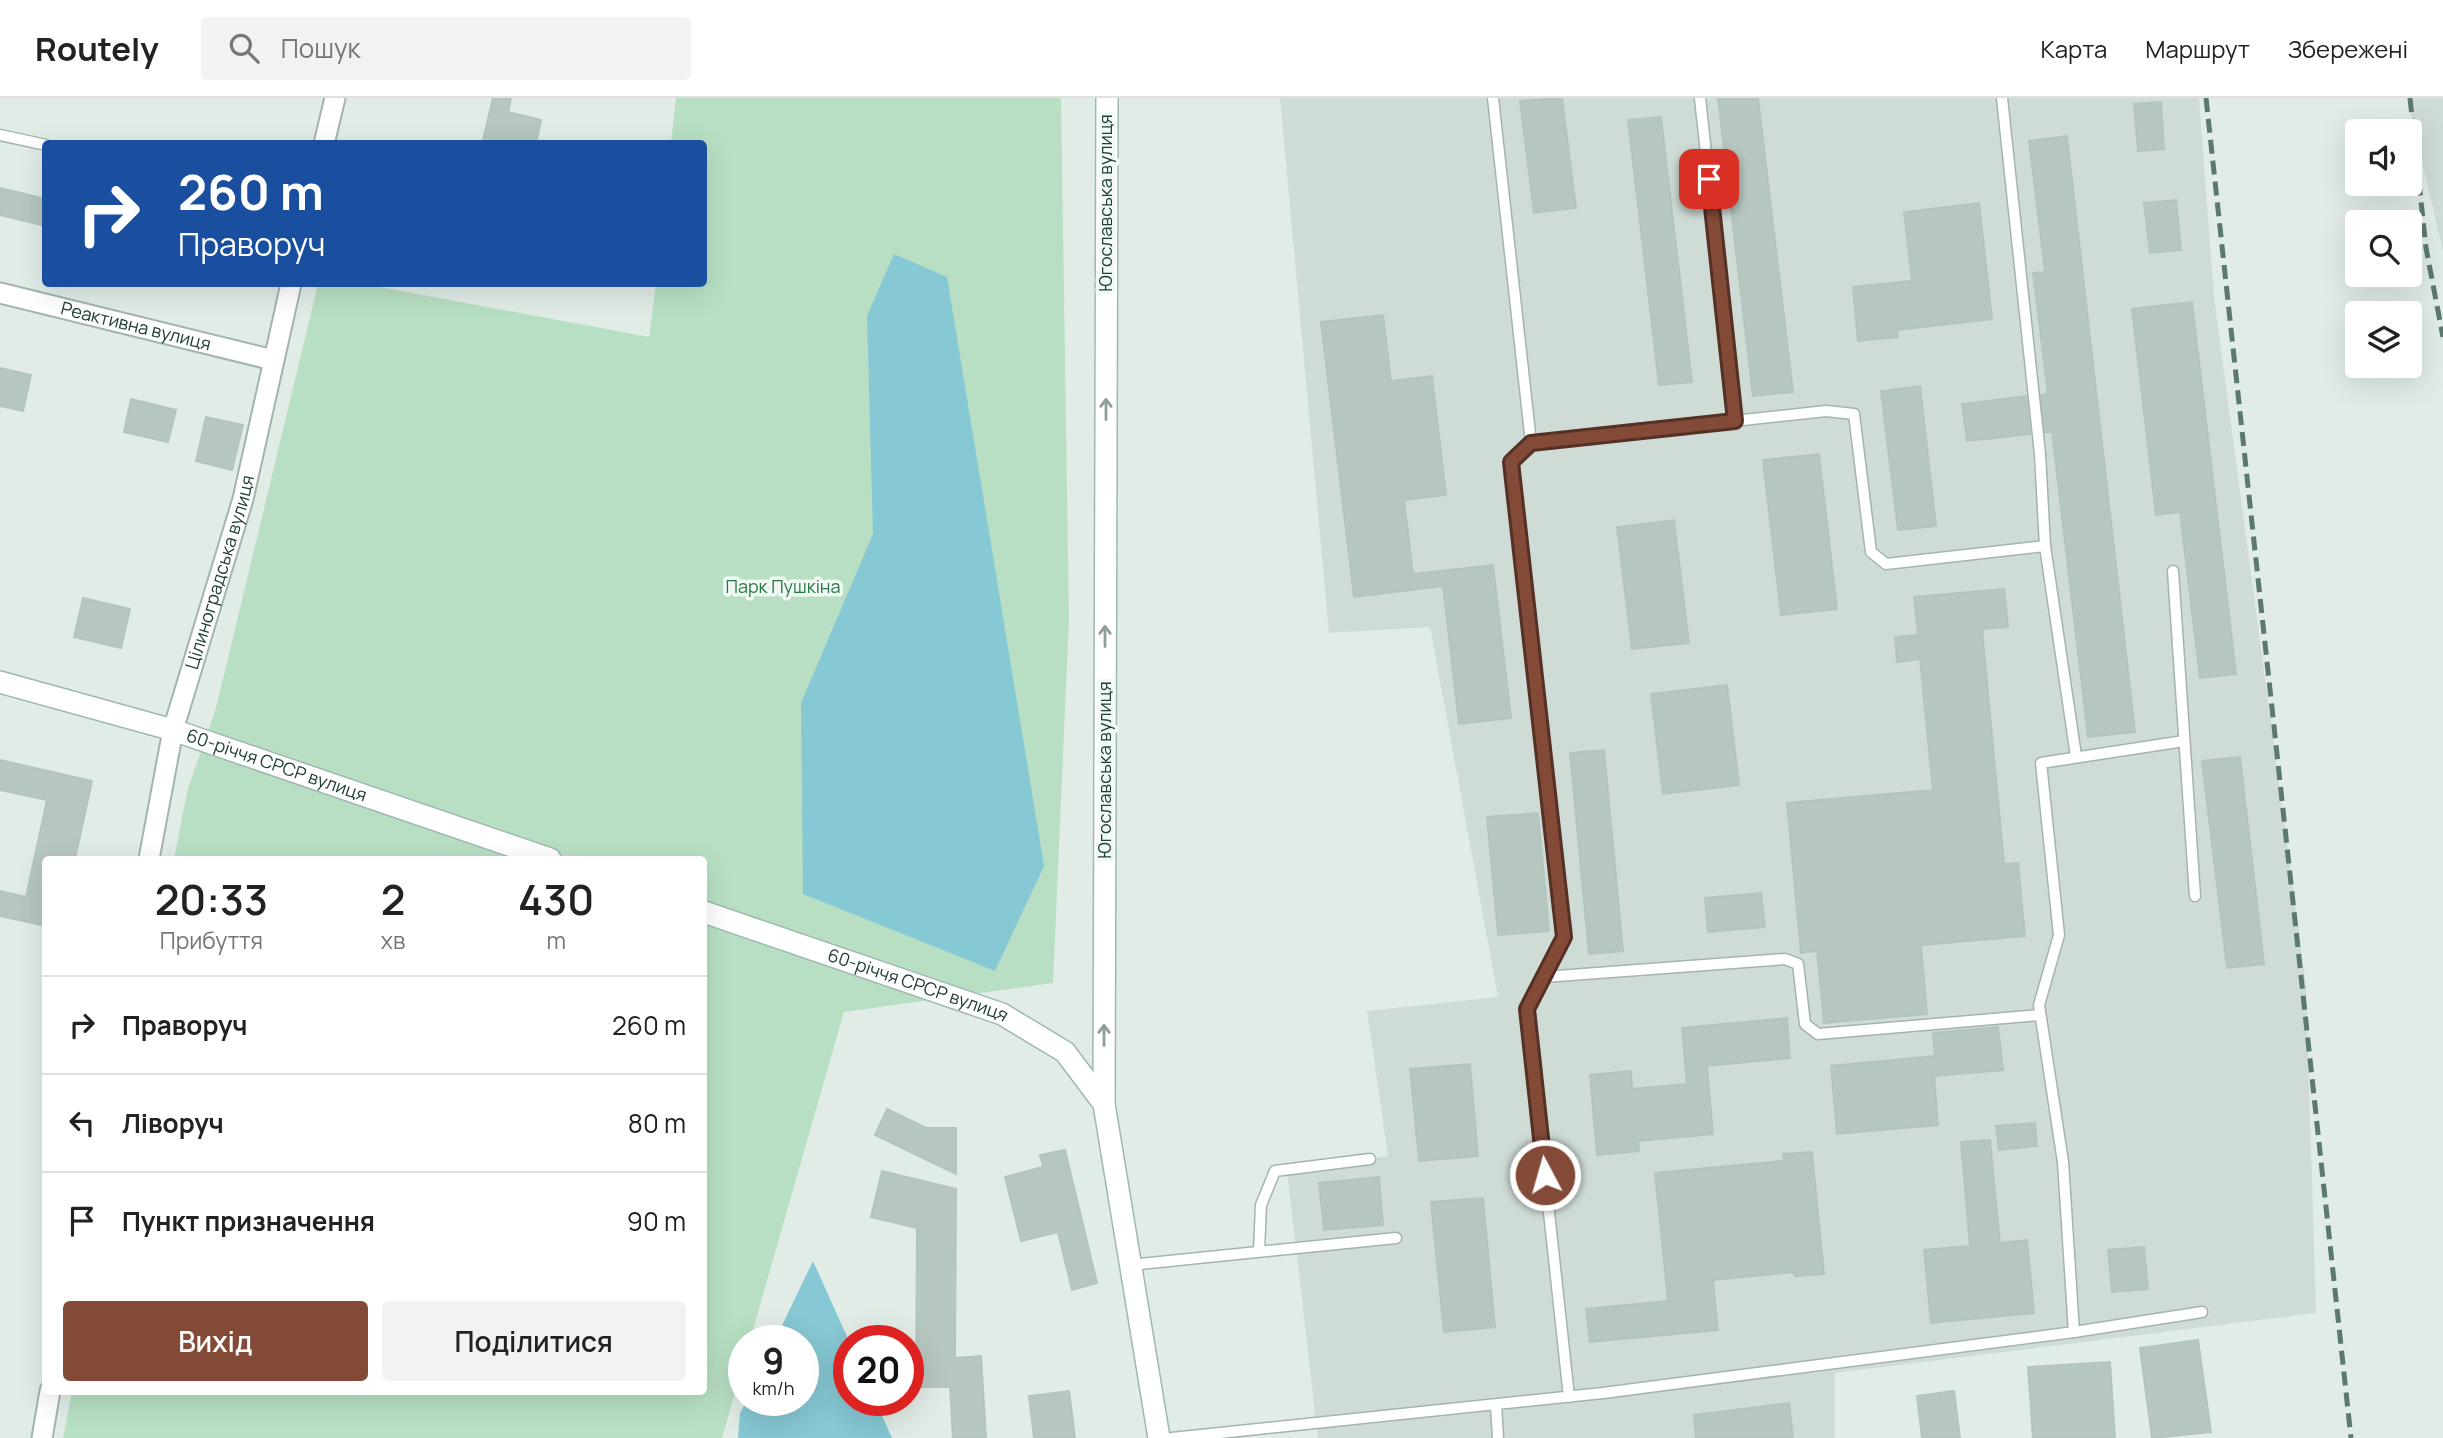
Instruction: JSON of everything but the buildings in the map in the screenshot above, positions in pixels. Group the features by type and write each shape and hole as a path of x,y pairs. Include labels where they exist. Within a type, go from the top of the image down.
{"main road":[{"name":"Югославська вулиця","path":"1107,98 1104,1104 1159,1438"},
{"name":"60-річчя СРСР вулиця","path":"0,682 173,730 541,856"},
{"name":"60-річчя СРСР вулиця","path":"707,913 1002,1014 1065,1052 1104,1104"}],"street":[{"path":"325,140 335,98"},
{"name":"Цілиноградська вулиця","path":"150,856 173,730 243,499 290,287"},
{"name":"Реактивна вулиця","path":"0,293 273,360"},
{"path":"41,1438 49,1395"}],"lane":[{"path":"1493,98 1531,443"},
{"path":"1700,98 1735,421"},
{"path":"2002,98 2040,454 2045,546 2076,756"},
{"path":"0,135 42,144"},
{"path":"1569,1397 1527,1009 1564,937 1511,462 1531,443 1826,411 1854,414 1871,552 1886,564 2045,546"},
{"path":"2173,570 2195,896"},
{"path":"2074,1332 2063,1162 2039,1005 2059,935 2041,763 2184,741"},
{"path":"1544,976 1785,959 1798,964 1805,1024 1818,1034 2040,1015"},
{"path":"1259,1251 1261,1205 1276,1171 1370,1159"},
{"path":"1130,1265 1396,1238"},
{"path":"1172,1438 1569,1397 2074,1332 2202,1312"},
{"path":"1496,1405 1498,1438"}],"shaded area":[{"path":"1280,98 2199,98 2214,297 2306,985 2316,1313 1835,1373 1835,1438 1318,1438 1287,1171 1388,1156 1367,1011 1498,997 1430,627 1329,633"},
{"path":"2407,98 2443,98 2443,251 2422,162 2422,119 2412,119"}],"green space":[{"name":"Парк Пушкіна","path":"676,98 1061,98 1069,619 1053,983 844,1012 754,1325 728,1325 728,1416 722,1438 63,1438 71,1395 707,1395 707,856 175,856 187,792 216,708 317,287 380,287 649,337 656,287 707,287 707,140 671,140"}],"water":[{"path":"894,254 947,277 1044,866 995,971 803,894 801,703 873,534 867,316"},
{"path":"813,1261 842,1325 833,1325 833,1416 882,1416 892,1438 738,1438 740,1416 819,1416 819,1325 782,1325"}],"railway":[{"path":"2206,98 2351,1438"},
{"path":"2410,98 2426,248 2443,337"}],"route":[{"path":"1545,1175 1527,1009 1564,937 1511,462 1531,443 1735,421 1709,179"}]}
